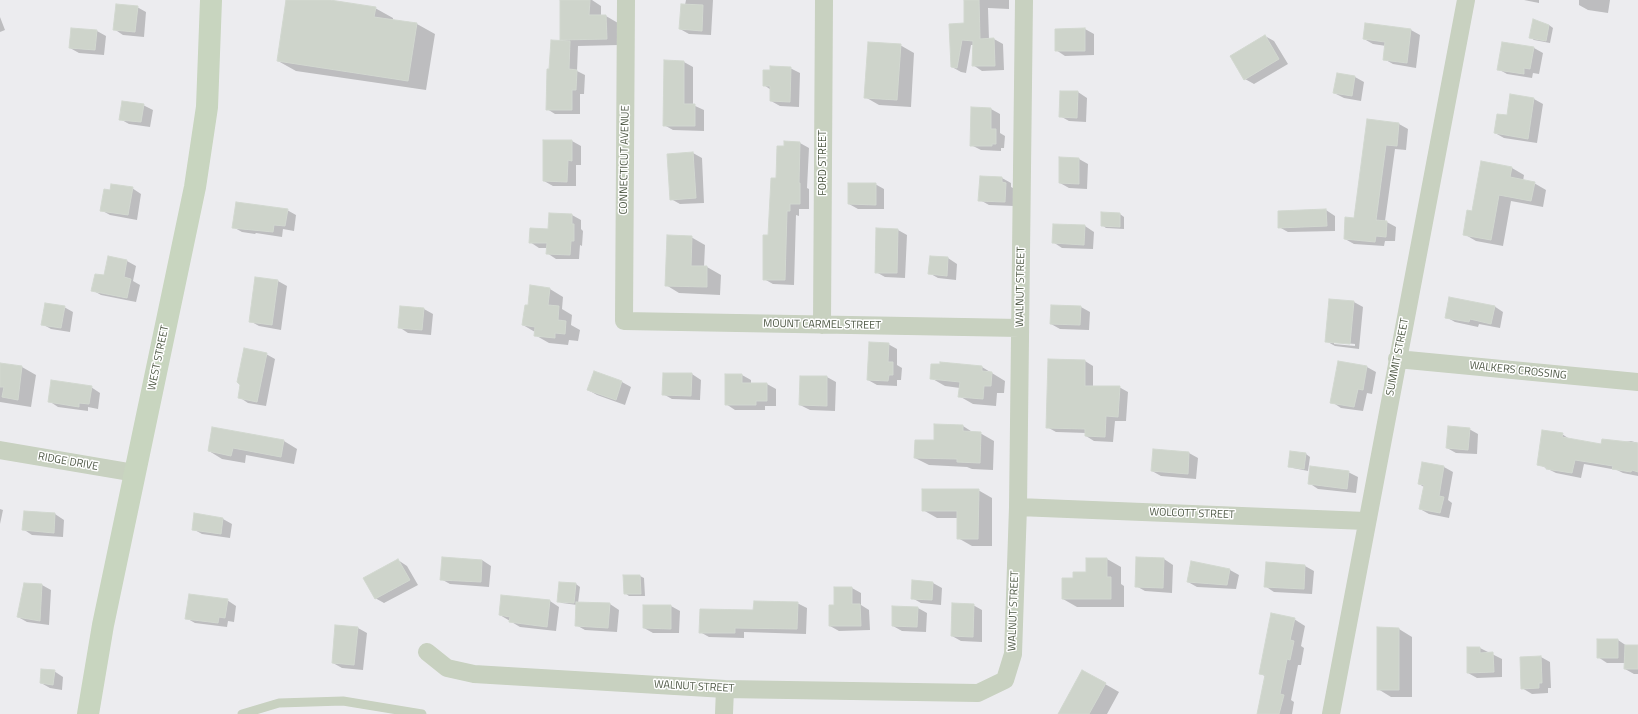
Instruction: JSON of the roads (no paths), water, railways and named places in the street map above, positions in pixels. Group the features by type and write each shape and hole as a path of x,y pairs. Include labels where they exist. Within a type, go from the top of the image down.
{"main road":[{"name":"WEST STREET","path":"88,714 103,625 195,187 207,107 211,0"}],"street":[{"name":"CONNECTICUT AVENUE","path":"624,321 626,0"},
{"name":"FORD STREET","path":"822,325 824,0"},
{"name":"WALNUT STREET","path":"426,652 447,668 474,674 725,689 978,693 1004,680 1013,654 1018,506 1024,0"},
{"name":"SUMMIT STREET","path":"1331,714 1366,521 1466,0"},
{"name":"MOUNT CARMEL STREET","path":"624,321 1020,328"},
{"name":"WALKERS CROSSING","path":"1397,359 1638,382"},
{"name":"RIDGE DRIVE","path":"0,450 135,473"},
{"name":"WOLCOTT STREET","path":"1018,506 1366,521"},
{"path":"724,714 725,689"}],"lane":[{"path":"242,714 279,703 343,701 422,714"}]}
